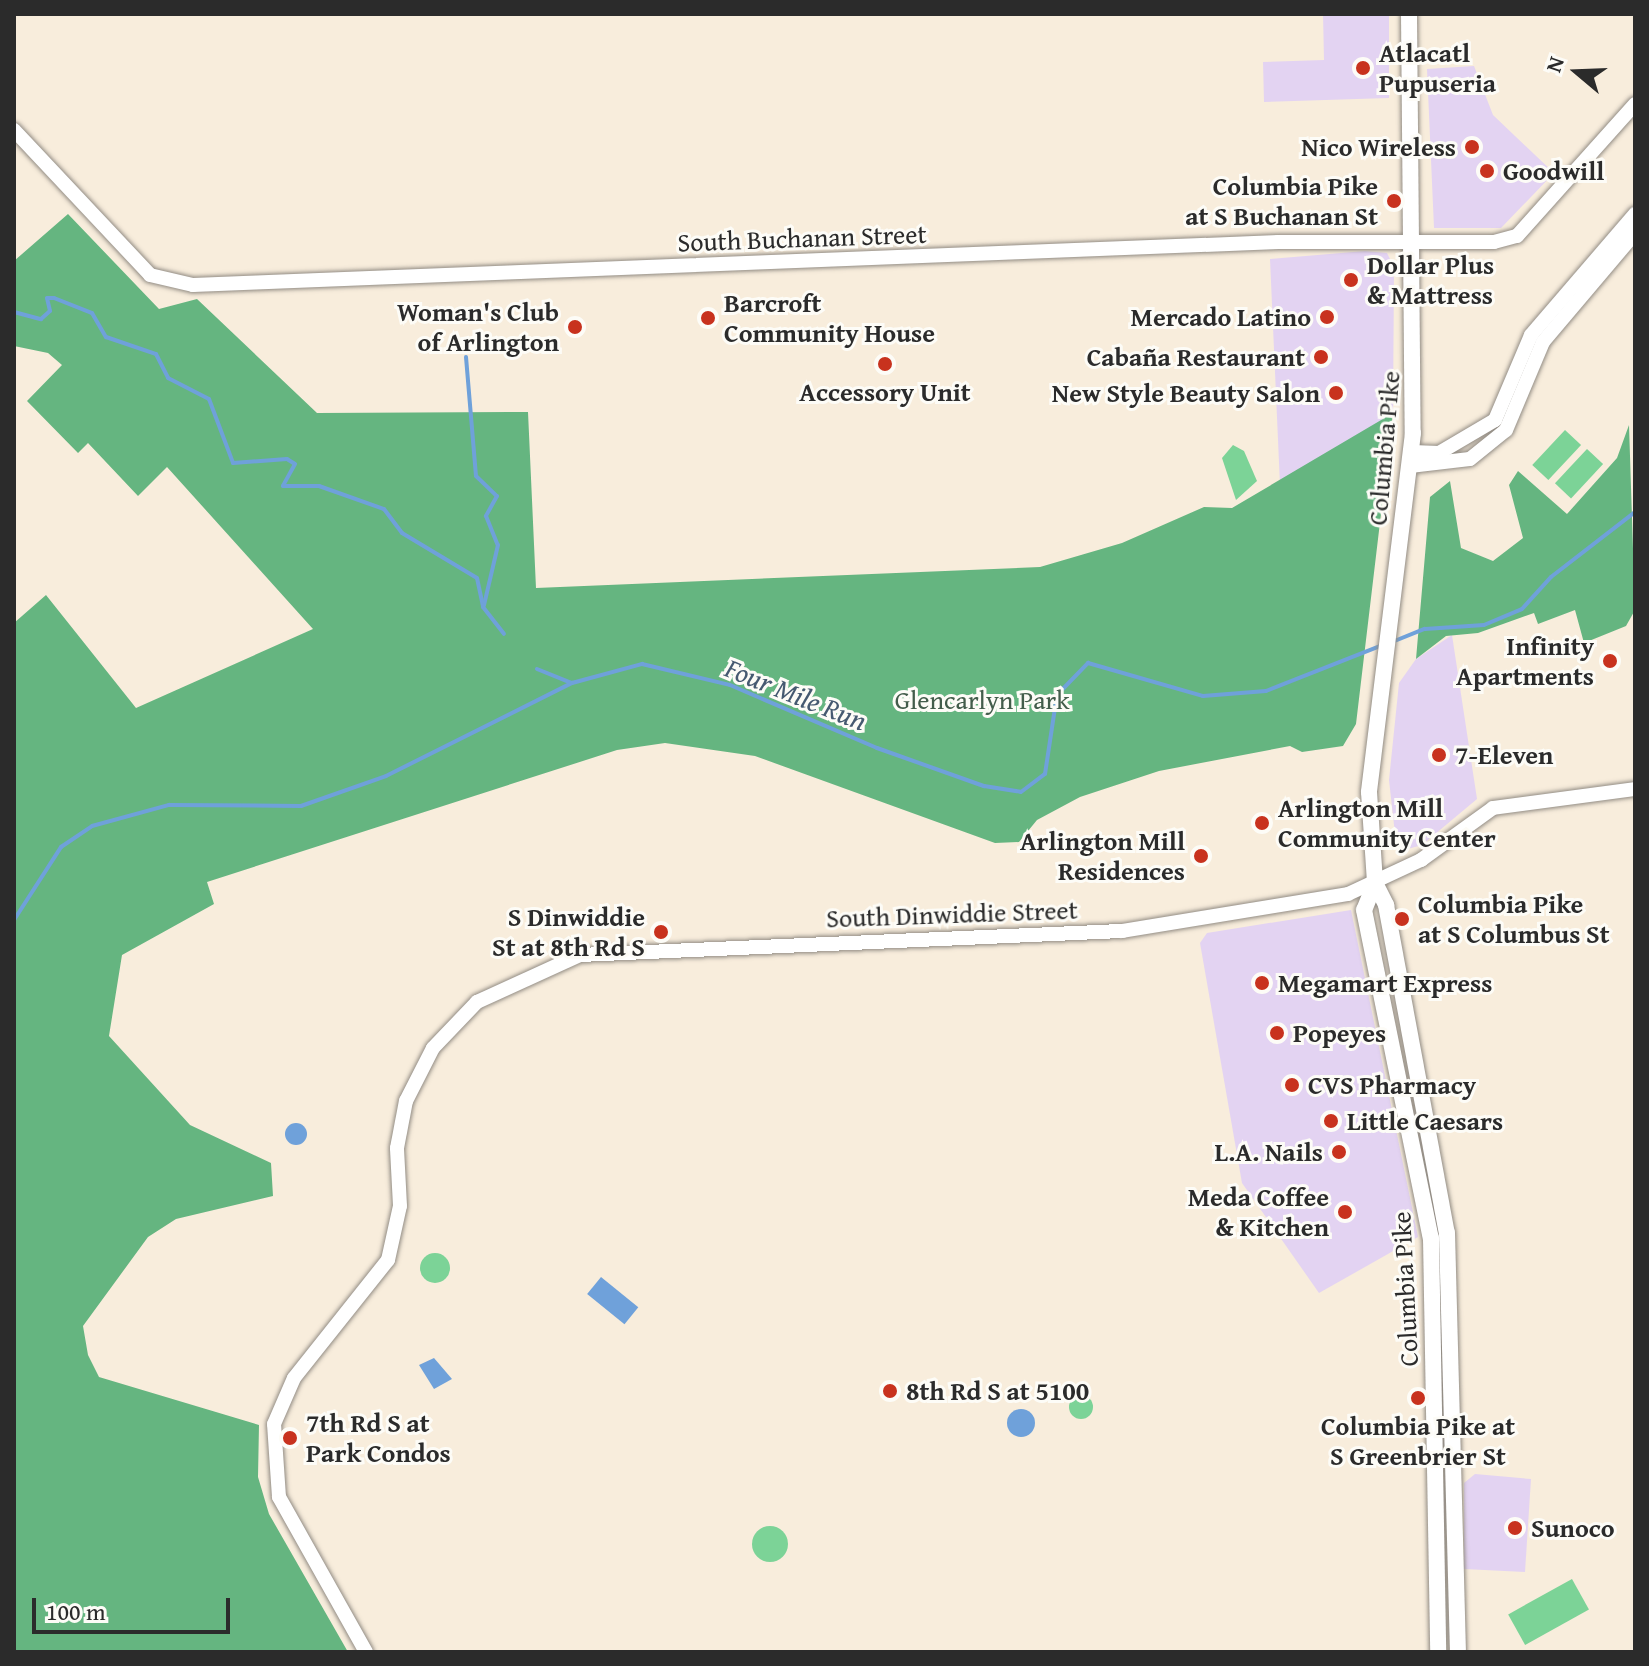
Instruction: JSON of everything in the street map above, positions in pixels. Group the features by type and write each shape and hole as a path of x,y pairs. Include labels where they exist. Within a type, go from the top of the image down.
{"main road":[{"name":"Columbia Pike","path":"1409,14 1413,242 1411,459 1369,792 1375,883 1386,905 1447,1233 1458,1652"},
{"name":"Columbia Pike","path":"1375,883 1364,910 1431,1238 1438,1652"}],"street":[{"name":"South Buchanan Street","path":"14,130 150,275 193,285 1517,236 1635,104"},
{"path":"1411,459 1439,453 1495,420 1531,335 1635,214"},
{"path":"1411,459 1464,462 1506,430 1543,342 1635,233"},
{"name":"South Dinwiddie Street","path":"366,1652 279,1497 274,1424 294,1378 388,1260 400,1206 397,1148 404,1112 433,1048 477,1002 580,955 1122,931 1348,894 1375,883 1493,808 1635,789"}],"shaded area":[{"path":"1323,14 1389,14 1389,98 1264,102 1263,62 1324,60"},
{"path":"1474,66 1493,115 1554,173 1501,228 1434,228 1427,69"},
{"path":"1365,251 1387,253 1394,267 1393,413 1280,485 1270,259"},
{"path":"1452,635 1477,799 1422,845 1397,852 1389,780 1399,683 1416,659"},
{"path":"1351,910 1418,1237 1319,1293 1242,1183 1200,943 1207,933"},
{"path":"1475,1474 1531,1479 1525,1572 1464,1569 1464,1483"}],"green space":[{"name":"Glencarlyn Park","path":"68,214 159,309 197,299 317,413 528,412 536,588 1040,567 1122,543 1204,507 1232,508 1393,413 1356,724 1343,746 1302,752 1290,746 1159,771 1080,797 1037,820 1019,842 995,843 755,756 665,743 617,750 207,882 214,904 122,955 109,1036 190,1125 271,1163 273,1196 176,1219 148,1237 83,1326 88,1355 99,1377 259,1425 258,1477 269,1514 348,1652 14,1652 14,623 46,595 136,708 313,629 167,467 138,496 88,443 78,453 27,401 62,365 48,353 14,346 14,261"},
{"path":"1629,425 1635,610 1626,626 1584,643 1575,610 1538,624 1534,613 1478,633 1446,636 1416,659 1430,497 1450,481 1461,548 1493,561 1523,538 1509,485 1518,471 1567,514 1617,458"},
{"path":"1565,430 1581,445 1548,480 1532,465"},
{"path":"1233,445 1244,451 1257,481 1236,500 1222,458"},
{"path":"1587,449 1603,464 1571,498 1555,483"},
{"path":"435,1253 446,1257 450,1268 446,1279 435,1283 424,1279 420,1268 424,1257"},
{"path":"1081,1395 1090,1398 1093,1407 1090,1416 1081,1419 1072,1416 1069,1407 1072,1398"},
{"path":"770,1526 783,1531 788,1544 783,1557 770,1562 757,1557 752,1544 757,1531"},
{"path":"1572,1579 1589,1610 1525,1645 1508,1614"}],"water":[{"path":"296,1123 304,1126 307,1134 304,1142 296,1145 288,1142 285,1134 288,1126"},
{"path":"601,1277 638,1307 624,1324 587,1294"},
{"path":"434,1358 452,1379 434,1389 419,1365"},
{"path":"1021,1409 1031,1413 1035,1423 1031,1433 1021,1437 1011,1433 1007,1423 1011,1413"}],"waterway":[{"path":"14,312 41,319 50,311 47,298 54,298 92,313 106,337 156,354 168,378 209,399 233,463 287,459 295,464 283,486 319,486 384,509 402,533 477,578 483,607 504,634"},
{"path":"466,357 476,476 497,496 486,516 498,545 484,605"},
{"name":"Four Mile Run","path":"1392,642 1425,629 1484,625 1522,609 1551,577 1635,512"},
{"name":"Four Mile Run","path":"14,920 61,847 92,826 169,805 301,806 386,776 572,683 642,664 730,685 877,748 984,786 1021,792 1045,774 1057,695 1088,663 1203,696 1266,691 1380,646"},
{"path":"537,669 571,683"}],"place":[{"name":"Atlacatl Pupuseria","path":"1363,68"},
{"name":"Nico Wireless","path":"1472,147"},
{"name":"Goodwill","path":"1487,171"},
{"name":"Columbia Pike at S Buchanan St","path":"1394,201"},
{"name":"Dollar Plus & Mattress","path":"1351,280"},
{"name":"Mercado Latino","path":"1327,317"},
{"name":"Barcroft Community House","path":"708,318"},
{"name":"Woman's Club of Arlington","path":"575,327"},
{"name":"Cabaña Restaurant","path":"1321,357"},
{"name":"Accessory Unit","path":"885,364"},
{"name":"New Style Beauty Salon","path":"1336,393"},
{"name":"Infinity Apartments","path":"1610,661"},
{"name":"7-Eleven","path":"1439,755"},
{"name":"Arlington Mill Community Center","path":"1262,823"},
{"name":"Arlington Mill Residences","path":"1201,856"},
{"name":"Columbia Pike at S Columbus St","path":"1402,919"},
{"name":"S Dinwiddie St at 8th Rd S","path":"661,932"},
{"name":"Megamart Express","path":"1262,983"},
{"name":"Popeyes","path":"1277,1033"},
{"name":"CVS Pharmacy","path":"1292,1085"},
{"name":"Little Caesars","path":"1331,1121"},
{"name":"L.A. Nails","path":"1339,1152"},
{"name":"Meda Coffee & Kitchen","path":"1345,1212"},
{"name":"8th Rd S at 5100","path":"890,1391"},
{"name":"Columbia Pike at S Greenbrier St","path":"1418,1398"},
{"name":"7th Rd S at Park Condos","path":"290,1438"},
{"name":"Sunoco","path":"1515,1528"}]}
